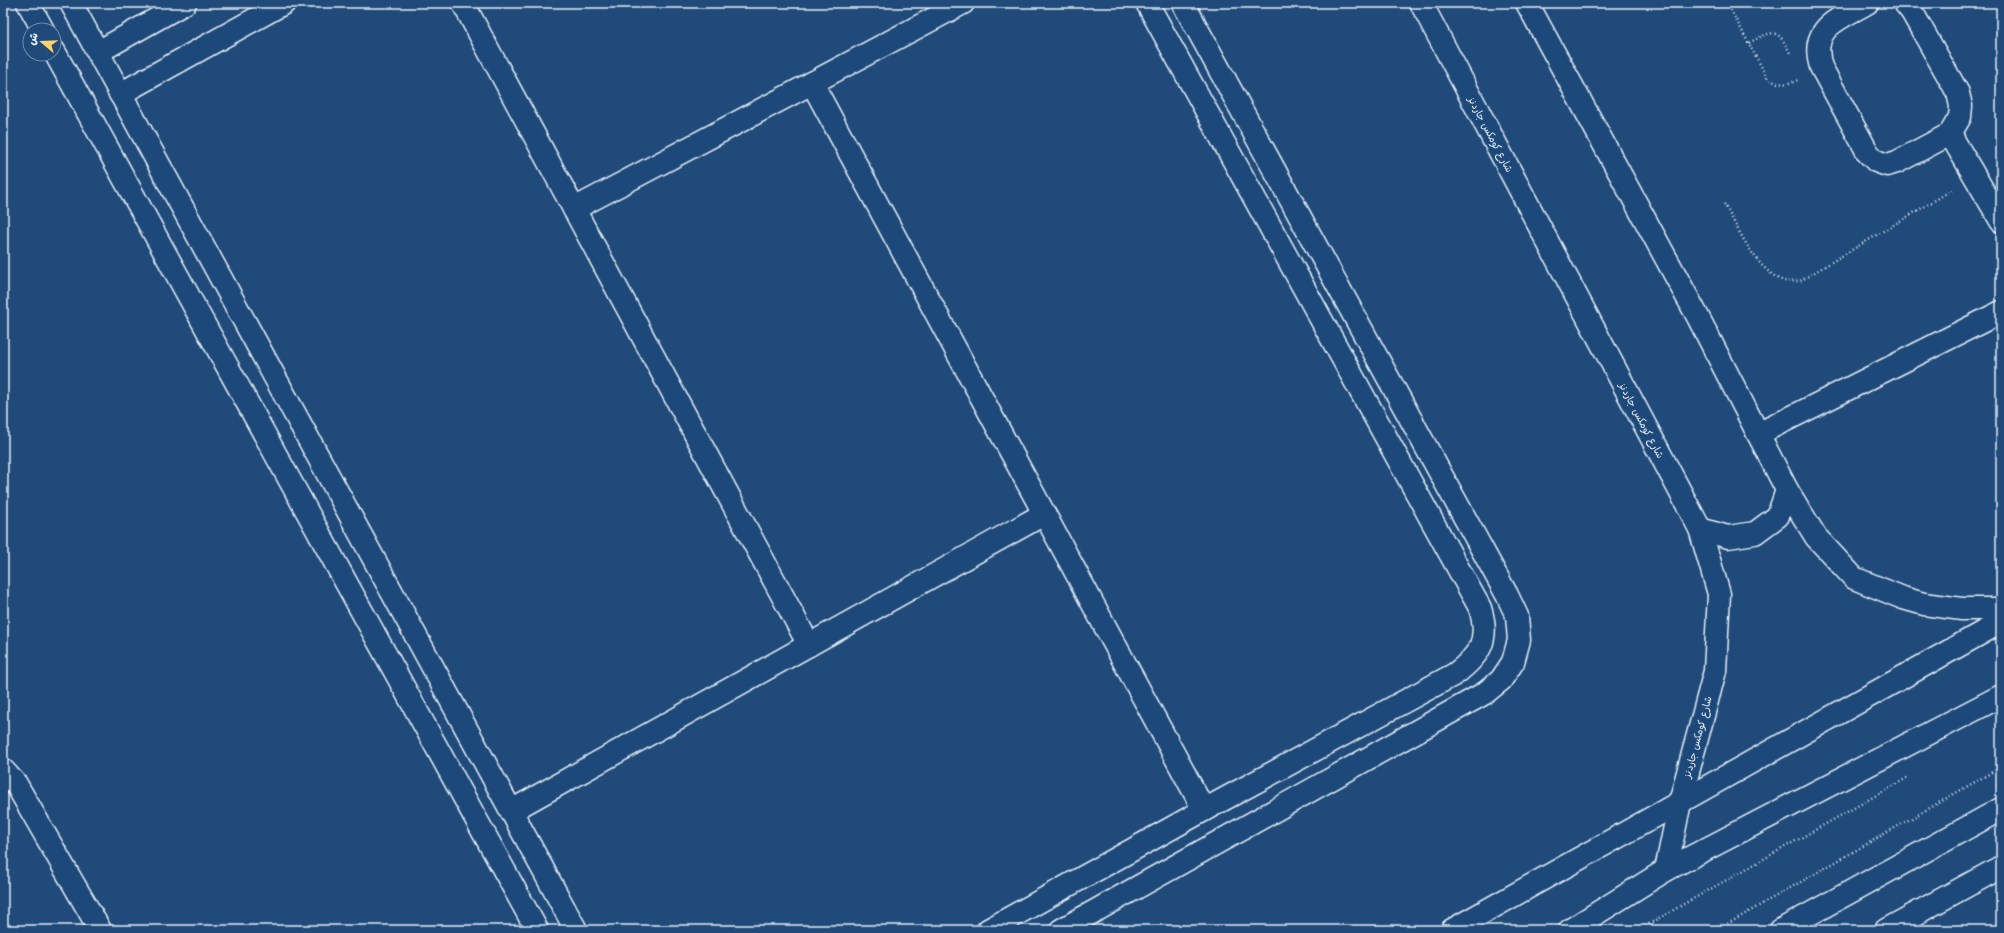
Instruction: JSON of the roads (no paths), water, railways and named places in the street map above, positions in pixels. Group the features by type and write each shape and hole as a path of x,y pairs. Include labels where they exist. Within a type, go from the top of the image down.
{"street":[{"path":"28,3 39,22"},
{"path":"71,3 576,930"},
{"path":"98,52 185,3"},
{"path":"120,94 284,3"},
{"path":"463,3 809,645"},
{"path":"574,209 963,3"},
{"path":"988,930 1204,810 1456,674 1468,664 1478,652 1484,638 1485,623 1480,608 1147,3"},
{"path":"1060,930 1485,693 1501,680 1513,662 1519,640 1517,616 1507,595 1183,3"},
{"name":"شارع كومكس جاردنز","path":"1421,3 1700,529 1719,594 1715,671 1680,802 1666,870"},
{"path":"1527,3 1698,317 1787,490 1816,537 1854,578 1903,598 1924,604 1962,609 2001,609"},
{"path":"1867,3 1831,24 1822,32 1818,43 1818,56 1821,67 1868,153 1876,161 1887,164 1897,162 1950,134 1960,117 1961,106 1958,93 1912,12 1905,3"},
{"path":"60,62 537,930"},
{"path":"812,83 1204,810"},
{"path":"1950,134 2001,221"},
{"path":"1758,434 2001,312"},
{"path":"1700,529 1728,537 1755,533 1778,516 1787,490"},
{"path":"511,811 1044,514"},
{"path":"1452,930 2001,622"},
{"path":"1570,930 1666,870 2001,696"},
{"path":"3,770 16,784 100,930"},
{"path":"1781,930 2001,809"},
{"path":"1886,930 2001,867"}]}
